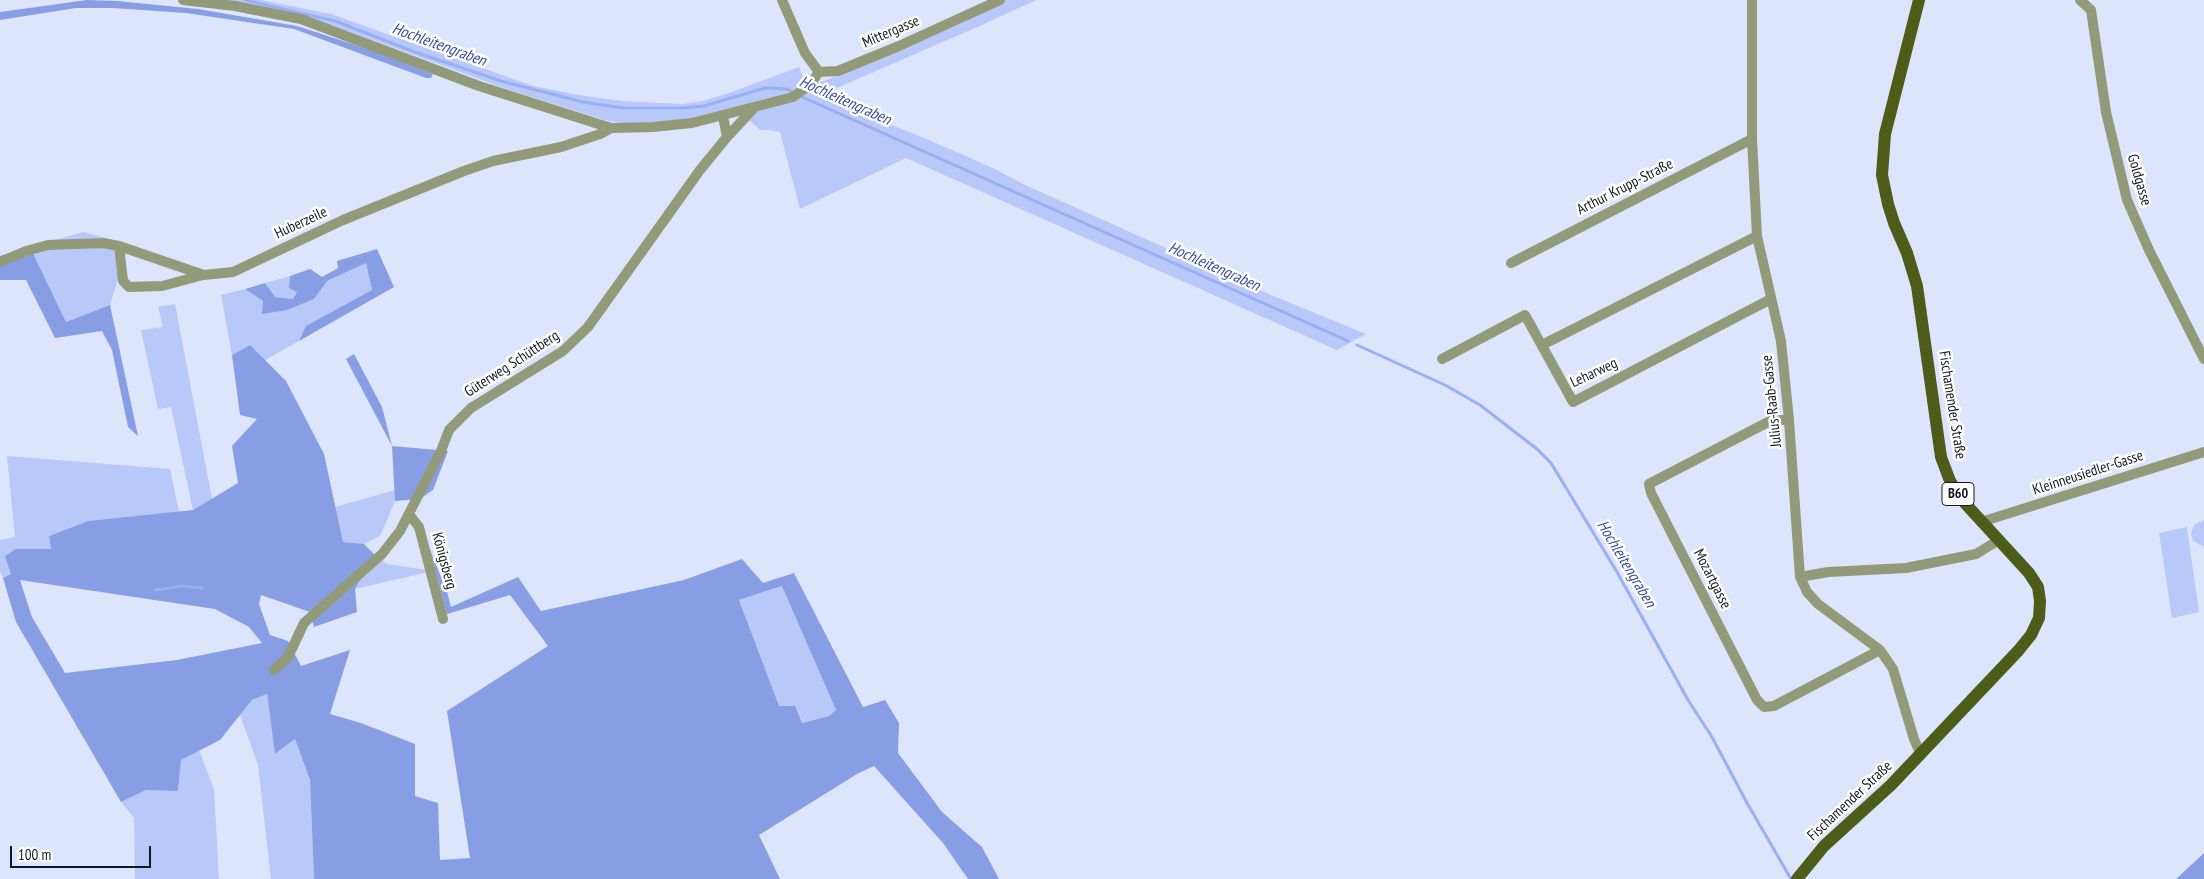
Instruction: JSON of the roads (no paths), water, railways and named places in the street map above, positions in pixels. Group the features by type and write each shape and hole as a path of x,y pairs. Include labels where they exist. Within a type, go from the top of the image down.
{"main road":[{"name":"Fischamender Straße","path":"1798,878 1824,846 1921,755 2018,651 2030,635 2039,618 2040,601 2038,587 2030,573 1962,500 1950,481 1941,457 1917,286 1908,253 1892,217 1882,174 1885,134 1919,0"}],"street":[{"path":"183,0 236,6 301,19 479,86 611,128 692,123 792,98 803,92 814,81 819,72 805,53 782,0"},
{"name":"Mittergasse","path":"819,72 838,71 899,46 1000,0"},
{"name":"Julius-Raab-Gasse","path":"1752,0 1752,139 1757,236 1781,341 1789,420 1800,577 1807,592 1818,604 1880,650 1893,669 1914,739 1921,755"},
{"name":"Goldgasse","path":"2080,0 2091,10 2106,112 2127,200 2149,250 2204,359"},
{"name":"Güterweg Schüttberg","path":"274,670 288,657 304,623 382,554 400,531 449,430 471,408 563,351 588,327 700,170 755,107"},
{"path":"724,116 727,137"},
{"name":"Huberzeile","path":"0,262 26,250 48,245 78,243 119,246 204,275 233,272 343,220 464,171 493,162 562,147 600,134 611,128"},
{"name":"Arthur Krupp-Straße","path":"1511,263 1752,139"},
{"path":"1542,345 1757,236"},
{"path":"119,246 123,281 129,287 162,286 204,275"},
{"name":"Leharweg","path":"1442,358 1525,315 1573,402 1771,299"},
{"name":"Mozartgasse","path":"1789,420 1772,420 1670,473 1650,484 1651,493 1757,700 1764,707 1774,706 1880,650"},
{"name":"Kleinneusiedler-Gasse","path":"1981,522 2204,452"},
{"name":"Königsberg","path":"409,514 419,527 444,619"},
{"path":"1800,577 1828,572 1906,568 1976,554 1999,540"}],"waterway":[{"name":"Hochleitengraben","path":"245,0 335,21 415,52 501,81 583,102 624,108 683,108 704,106 765,88 786,89 795,93"},
{"name":"Hochleitengraben","path":"800,96 1348,341"},
{"name":"Hochleitengraben","path":"1357,345 1445,385 1480,405 1537,449 1551,463 1617,572 1791,879"},
{"path":"155,590 182,586 202,588"}]}
